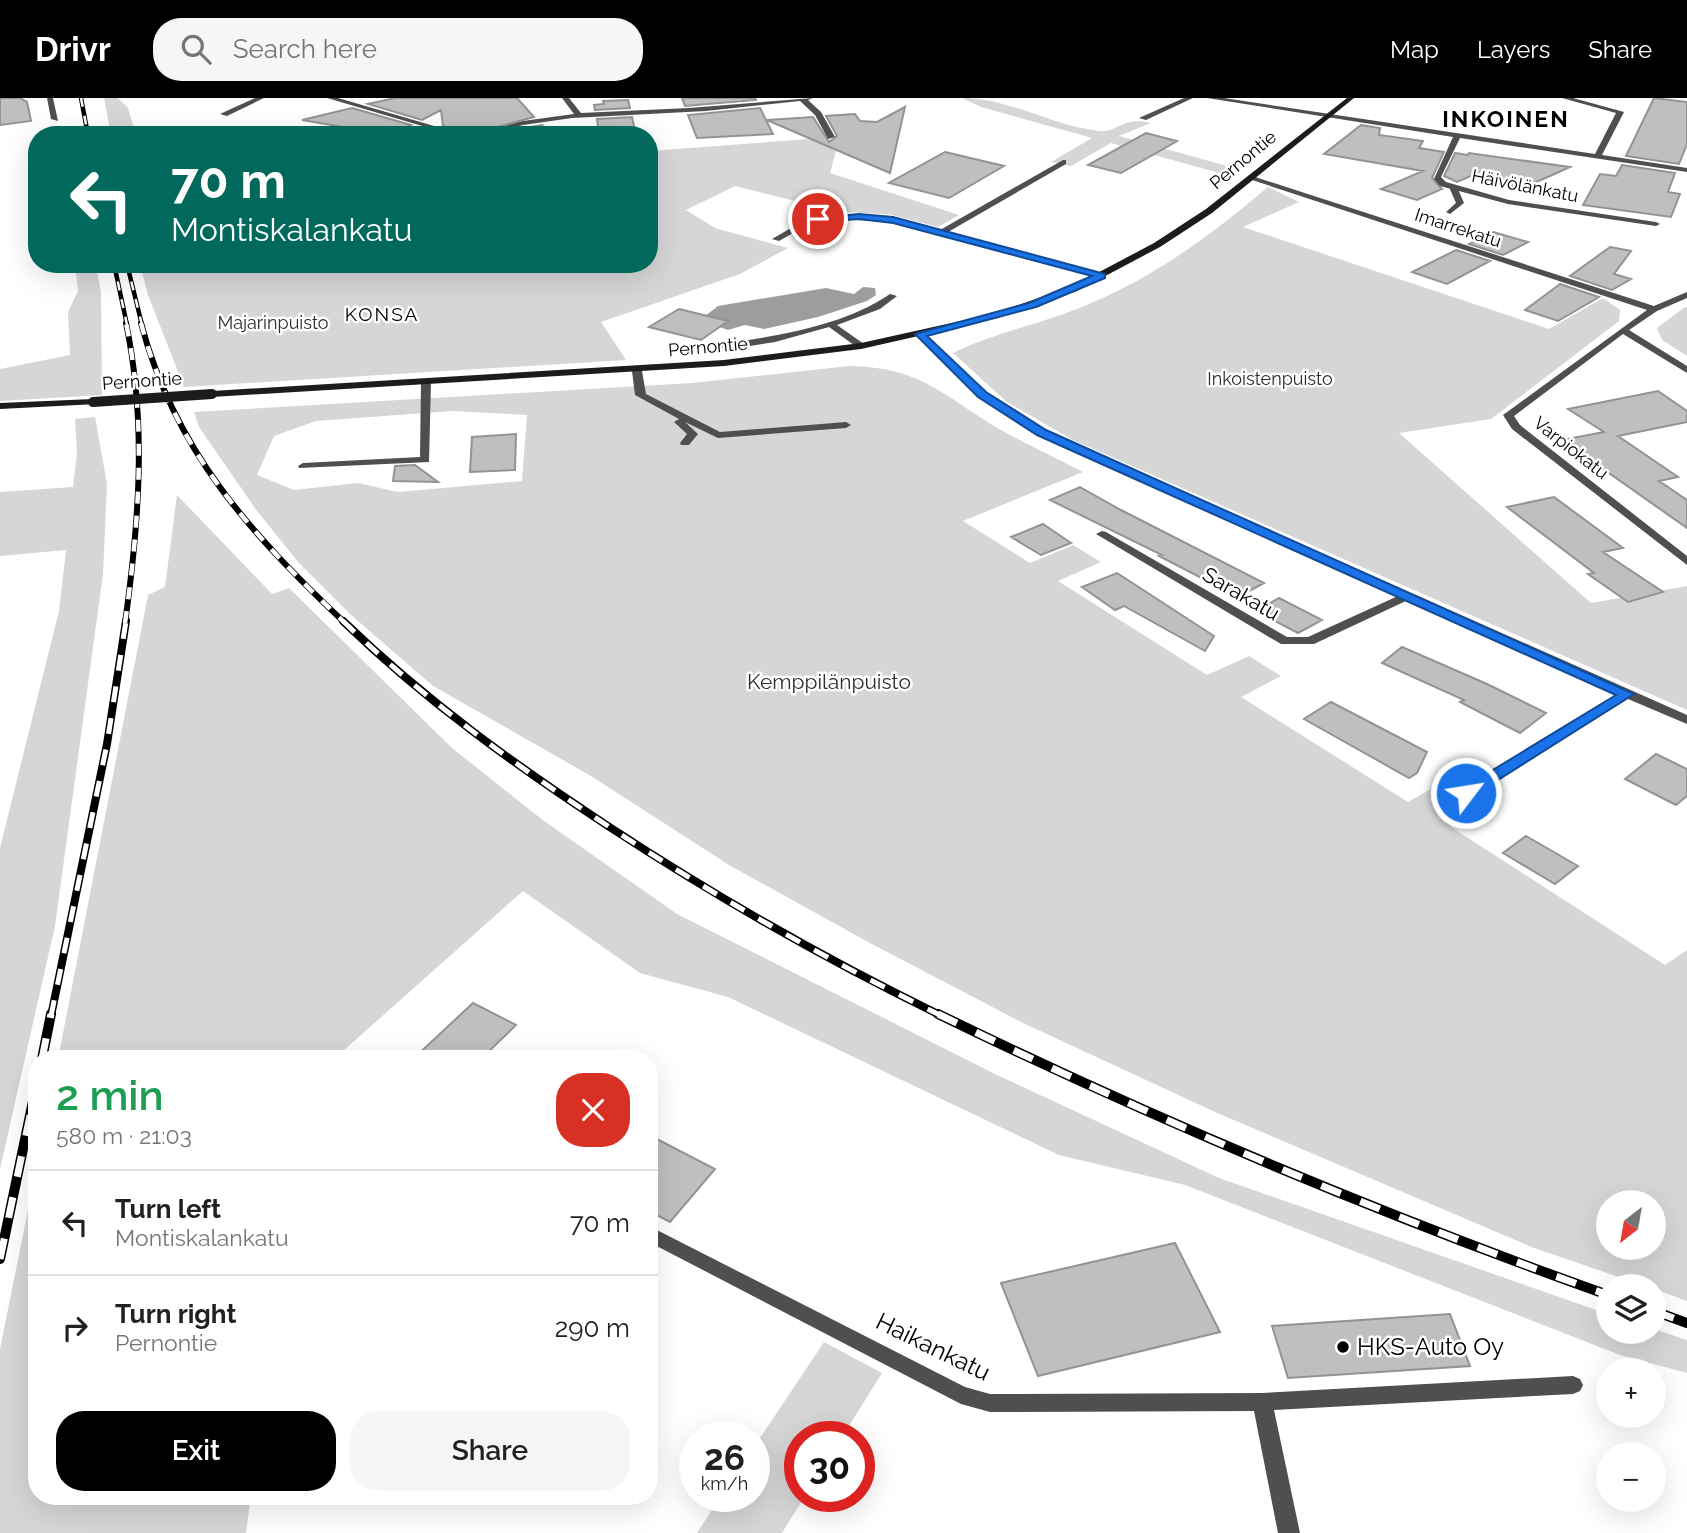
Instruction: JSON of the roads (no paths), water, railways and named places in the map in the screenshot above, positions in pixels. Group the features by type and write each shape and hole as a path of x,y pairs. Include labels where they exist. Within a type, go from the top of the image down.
{"street":[{"path":"50,98 55,119"},
{"path":"224,114 261,98"},
{"path":"244,111 273,98"},
{"path":"330,98 430,126"},
{"path":"565,98 579,115"},
{"path":"506,126 579,115 712,108 805,98 831,136"},
{"path":"1143,118 1190,98"},
{"path":"1210,98 1687,170"},
{"name":"Pernontie","path":"0,407 637,371 771,359 920,334 1032,305 1102,276 1180,230 1351,98"},
{"path":"1565,98 1620,112 1597,157"},
{"name":"Häivölänkatu","path":"1457,136 1437,177 1452,187 1508,202 1656,224"},
{"path":"941,233 1063,162"},
{"name":"Imarrekatu","path":"1252,177 1654,309"},
{"path":"1450,212 1460,203 1452,187"},
{"path":"776,239 808,222 840,217 877,218 1102,276"},
{"name":"Varpiokatu","path":"1687,295 1654,309 1508,415 1516,427 1687,562"},
{"path":"725,347 775,339 830,324 877,307 893,296"},
{"path":"830,324 860,346"},
{"path":"1623,330 1687,370"},
{"path":"920,334 982,394 1042,433 1687,720"},
{"path":"637,371 640,395 693,434 685,443"},
{"path":"303,467 425,460 426,382"},
{"path":"640,395 718,435 846,425"},
{"name":"Sarakatu","path":"1102,534 1285,641 1310,641 1406,597"},
{"path":"1466,793 1627,694"},
{"name":"Haikankatu","path":"658,1238 961,1395 990,1404 1262,1402 1573,1385"},
{"path":"1262,1402 1289,1533"}],"railway":[{"path":"81,98 86,126"},
{"path":"116,273 127,325"},
{"path":"129,273 142,325"},
{"path":"125,623 139,473 137,398 126,323"},
{"path":"141,323 174,412 220,488 278,557 345,623"},
{"path":"51,1016 107,744 126,621"},
{"path":"343,621 406,678 472,731 611,828 774,927 939,1014"},
{"path":"44,1050 51,1014"},
{"path":"939,1014 1269,1164 1438,1232 1596,1291"},
{"path":"0,1259 28,1125"},
{"path":"1666,1315 1687,1323"}],"place":[{"name":"HKS-Auto Oy","path":"1343,1347"}],"district":[{"name":"INKOINEN","path":"1506,119"},
{"name":"KONSA","path":"382,314"}],"park label":[{"name":"Majarinpuisto","path":"273,323"},
{"name":"Inkoistenpuisto","path":"1270,379"},
{"name":"Kemppilänpuisto","path":"829,682"}]}
